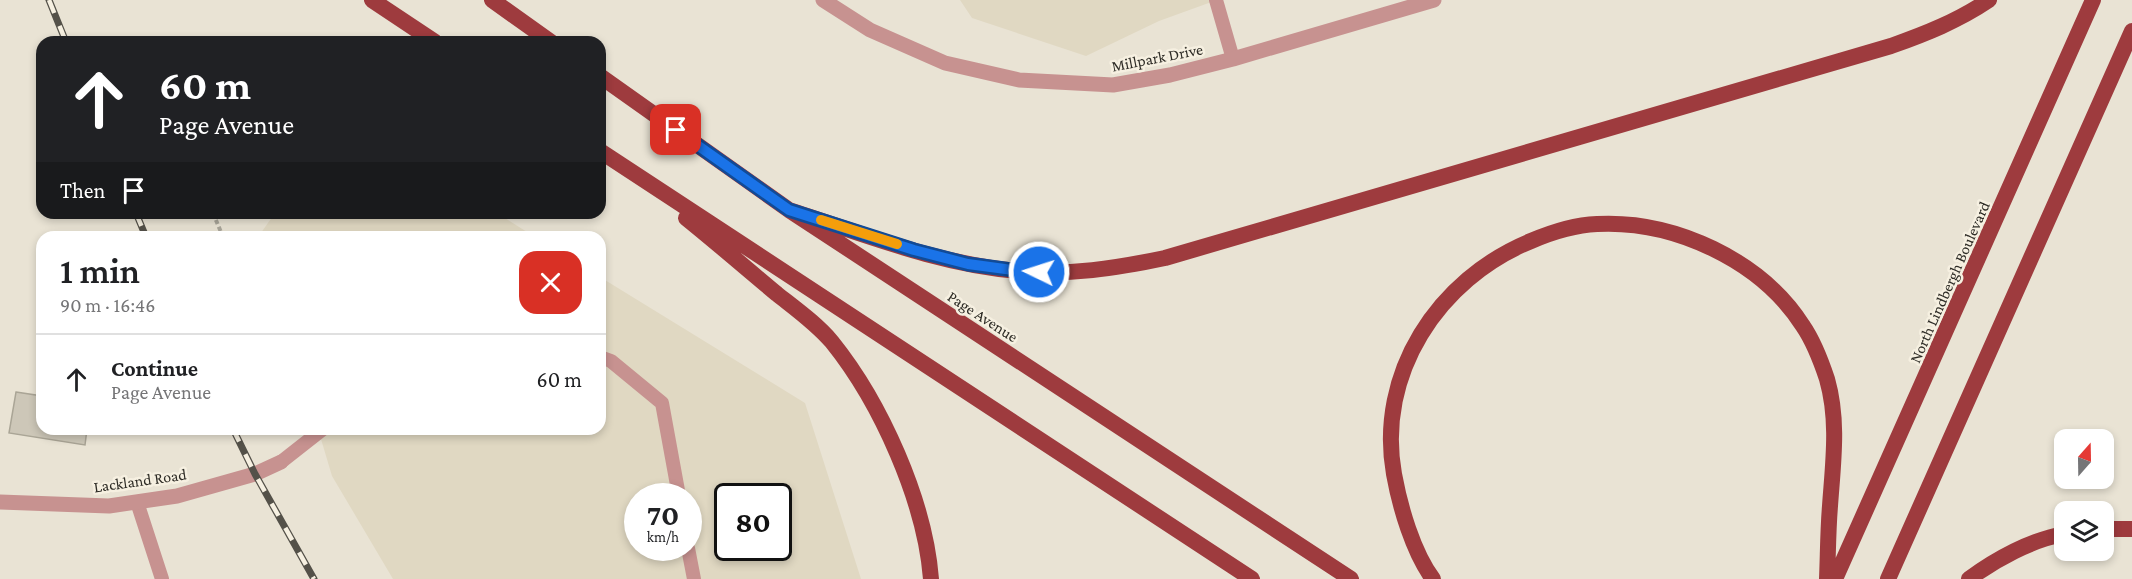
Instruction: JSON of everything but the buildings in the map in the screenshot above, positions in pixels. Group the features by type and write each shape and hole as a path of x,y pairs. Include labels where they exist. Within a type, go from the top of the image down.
{"highway":[{"path":"372,0 426,36"},
{"path":"492,0 543,36"},
{"path":"789,210 914,250 968,264 1039,272 1118,268 1165,258 1891,46 1935,30 1989,0"},
{"name":"North Lindbergh Boulevard","path":"1835,579 2093,0"},
{"path":"1888,579 2132,31"},
{"name":"Page Avenue","path":"606,80 789,210 1351,579"},
{"path":"606,155 1252,579"},
{"path":"623,166 807,319 831,342 875,408 894,446 922,526 931,579"},
{"path":"1433,579 1427,571 1410,532 1397,492 1390,452 1391,420 1398,386 1411,352 1429,319 1483,266 1516,247 1554,231 1595,224 1630,225 1664,232 1729,256 1758,277 1782,299 1803,325 1818,355 1827,382 1834,423 1835,454 1827,579"},
{"path":"2114,529 2132,530"},
{"path":"1969,579 2016,551 2054,536"}],"street":[{"name":"Millpark Drive","path":"823,0 870,30 945,63 1019,80 1113,85 1170,75 1233,59 1434,0"},
{"name":"Lackland Road","path":"0,502 109,506 177,496 255,474 281,462"}],"lane":[{"path":"1216,0 1233,59"},
{"path":"606,359 662,403 677,483"},
{"path":"281,462 315,435"},
{"path":"137,502 162,579"},
{"path":"691,561 694,579"}],"shaded area":[{"path":"960,0 1217,0 1159,21 1086,56 972,18"},
{"path":"271,219 506,219 526,231 262,231"},
{"path":"606,281 805,403 861,579 393,579 332,476 320,435 606,435"}],"railway":[{"path":"49,0 64,36"},
{"path":"138,219 144,231"},
{"path":"236,435 255,474 314,579"}],"slow traffic":[{"path":"821,220 897,244"}],"route":[{"path":"676,130 789,210 914,250 968,264 1039,272"}]}
